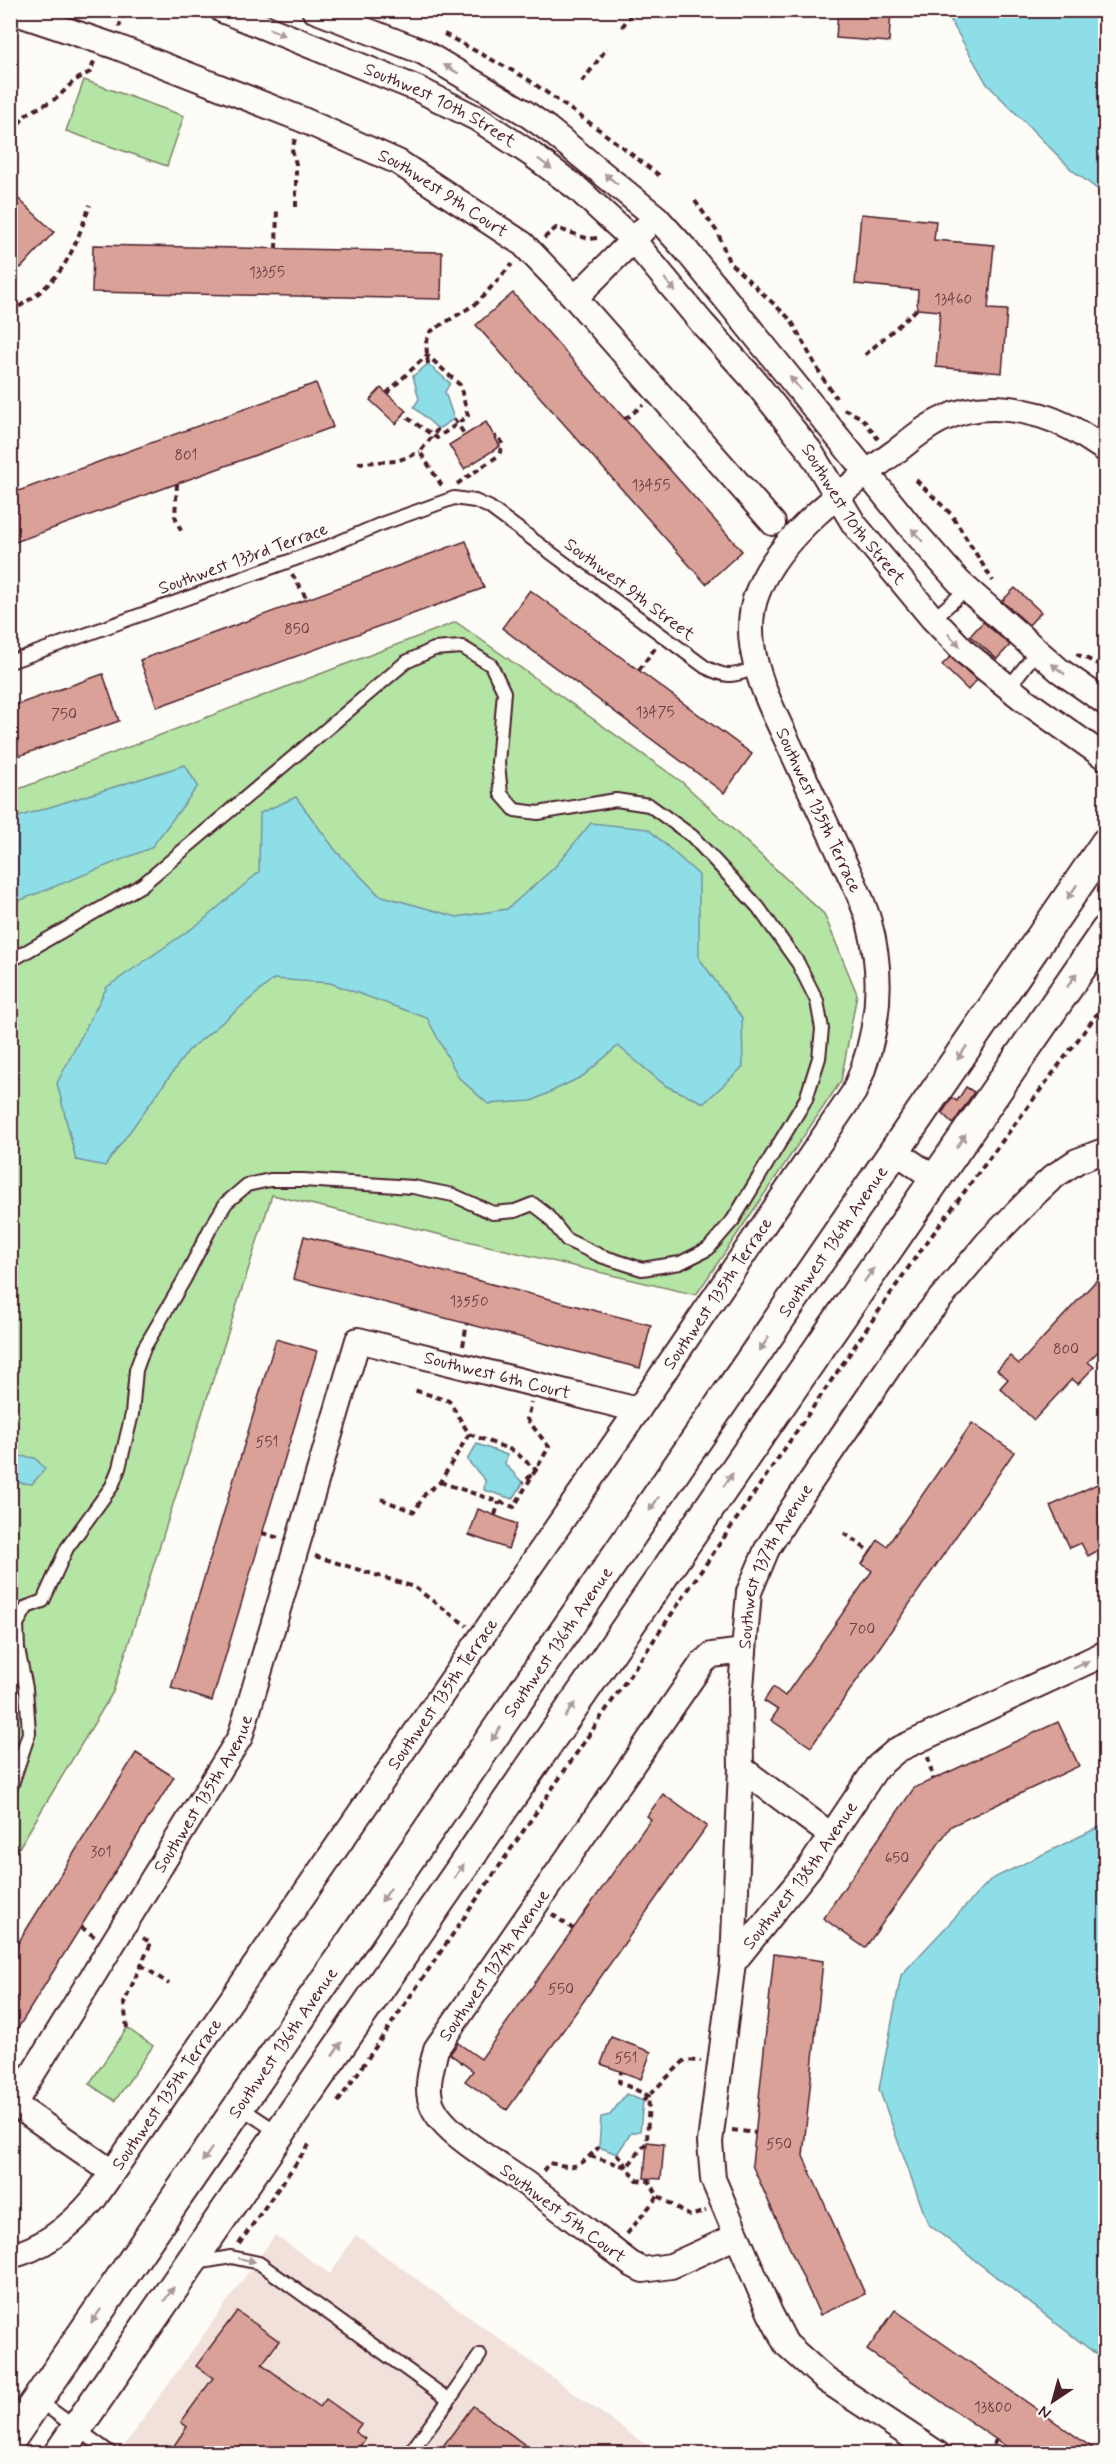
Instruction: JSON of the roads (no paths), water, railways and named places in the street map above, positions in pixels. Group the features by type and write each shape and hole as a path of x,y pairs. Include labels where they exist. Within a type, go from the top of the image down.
{"street":[{"name":"Southwest 10th Street","path":"222,10 418,89 478,120 531,154 578,189 633,240 702,324 752,378 810,451 854,524 933,618 966,653 1106,758"},
{"name":"Southwest 10th Street","path":"314,10 423,52 524,112 656,217 686,250 913,530 967,589 1037,651 1106,703"},
{"name":"Southwest 9th Court","path":"20,12 302,119 398,162 530,249 773,523"},
{"path":"575,298 656,217"},
{"name":"Southwest 135th Terrace","path":"10,2256 45,2242 63,2231 94,2199 639,1410 854,1092 865,1066 876,1016 878,971 863,905 773,711 757,668 751,632 757,592 765,574 790,539 839,496 867,472 928,427 944,418 979,409 1022,410 1069,427 1106,450"},
{"name":"Southwest 136th Avenue","path":"10,2440 1106,843"},
{"path":"59,2454 1106,931"},
{"name":"Southwest 137th Avenue","path":"447,2126 433,2108 429,2092 436,2049 703,1662 712,1655 744,1651 749,1592 767,1549 792,1509 914,1330 980,1251 1053,1177 1077,1161 1106,1150"},
{"path":"895,1151 935,1179"},
{"name":"Southwest 6th Court","path":"358,1340 639,1410"},
{"name":"Southwest 135th Avenue","path":"112,2172 14,2104 240,1737 358,1340"},
{"path":"734,1963 741,1768 740,1699 744,1651"},
{"name":"Southwest 138th Avenue","path":"737,2236 713,2179 710,2142 734,1963 832,1836 877,1767 897,1750 1106,1653"},
{"path":"741,1768 832,1836"},
{"name":"Southwest 5th Court","path":"447,2126 631,2264 643,2270 671,2266 737,2236"},
{"path":"737,2236 786,2344 826,2380 938,2454"}],"lane":[{"name":"Southwest 9th Street","path":"452,493 489,507 705,667 723,676 757,668"},
{"name":"Southwest 133rd Terrace","path":"10,663 289,561 452,493"},
{"path":"933,618 967,589"},
{"path":"10,961 142,885 406,662 434,649 462,647 491,665 504,692 498,763 501,794 515,810 538,813 616,800 649,805 658,811 692,836 758,907 798,963 817,1001 822,1029 819,1058 806,1099 733,1220 708,1249 680,1263 642,1269 601,1256 567,1240 546,1214 533,1204 515,1210 493,1213 453,1195 413,1187 357,1182 270,1180 248,1185 226,1203 144,1348 136,1370 132,1414 119,1468 112,1486 67,1548 43,1601 27,1607 17,1624 18,1649 26,1688 28,1733 10,1790"},
{"path":"1009,687 1037,651"},
{"path":"240,2107 279,2133"},
{"path":"189,2264 231,2257 260,2263 448,2400"},
{"path":"409,2454 480,2355"},
{"path":"38,2400 112,2454"}],"water":[{"path":"948,11 1105,11 1105,195 1072,170 987,84 952,23"},
{"path":"428,364 450,383 445,392 454,419 438,429 414,407 419,399 413,376"},
{"path":"185,765 198,786 151,848 11,904 11,819"},
{"path":"296,797 336,851 379,895 457,917 507,909 554,868 591,823 648,829 699,875 699,958 742,1018 743,1067 704,1103 666,1086 618,1046 583,1076 532,1101 488,1104 459,1078 427,1018 330,983 274,979 188,1051 105,1166 76,1160 57,1083 107,987 201,922 259,872 260,813"},
{"path":"477,1444 507,1455 505,1464 523,1483 513,1499 484,1490 485,1480 467,1460"},
{"path":"11,1455 35,1458 45,1469 32,1484 11,1482"},
{"path":"1105,1824 1105,2361 928,2224 879,2089 901,1975 990,1880"},
{"path":"626,2094 643,2101 640,2131 631,2133 617,2154 599,2147 601,2117 610,2115"}]}
